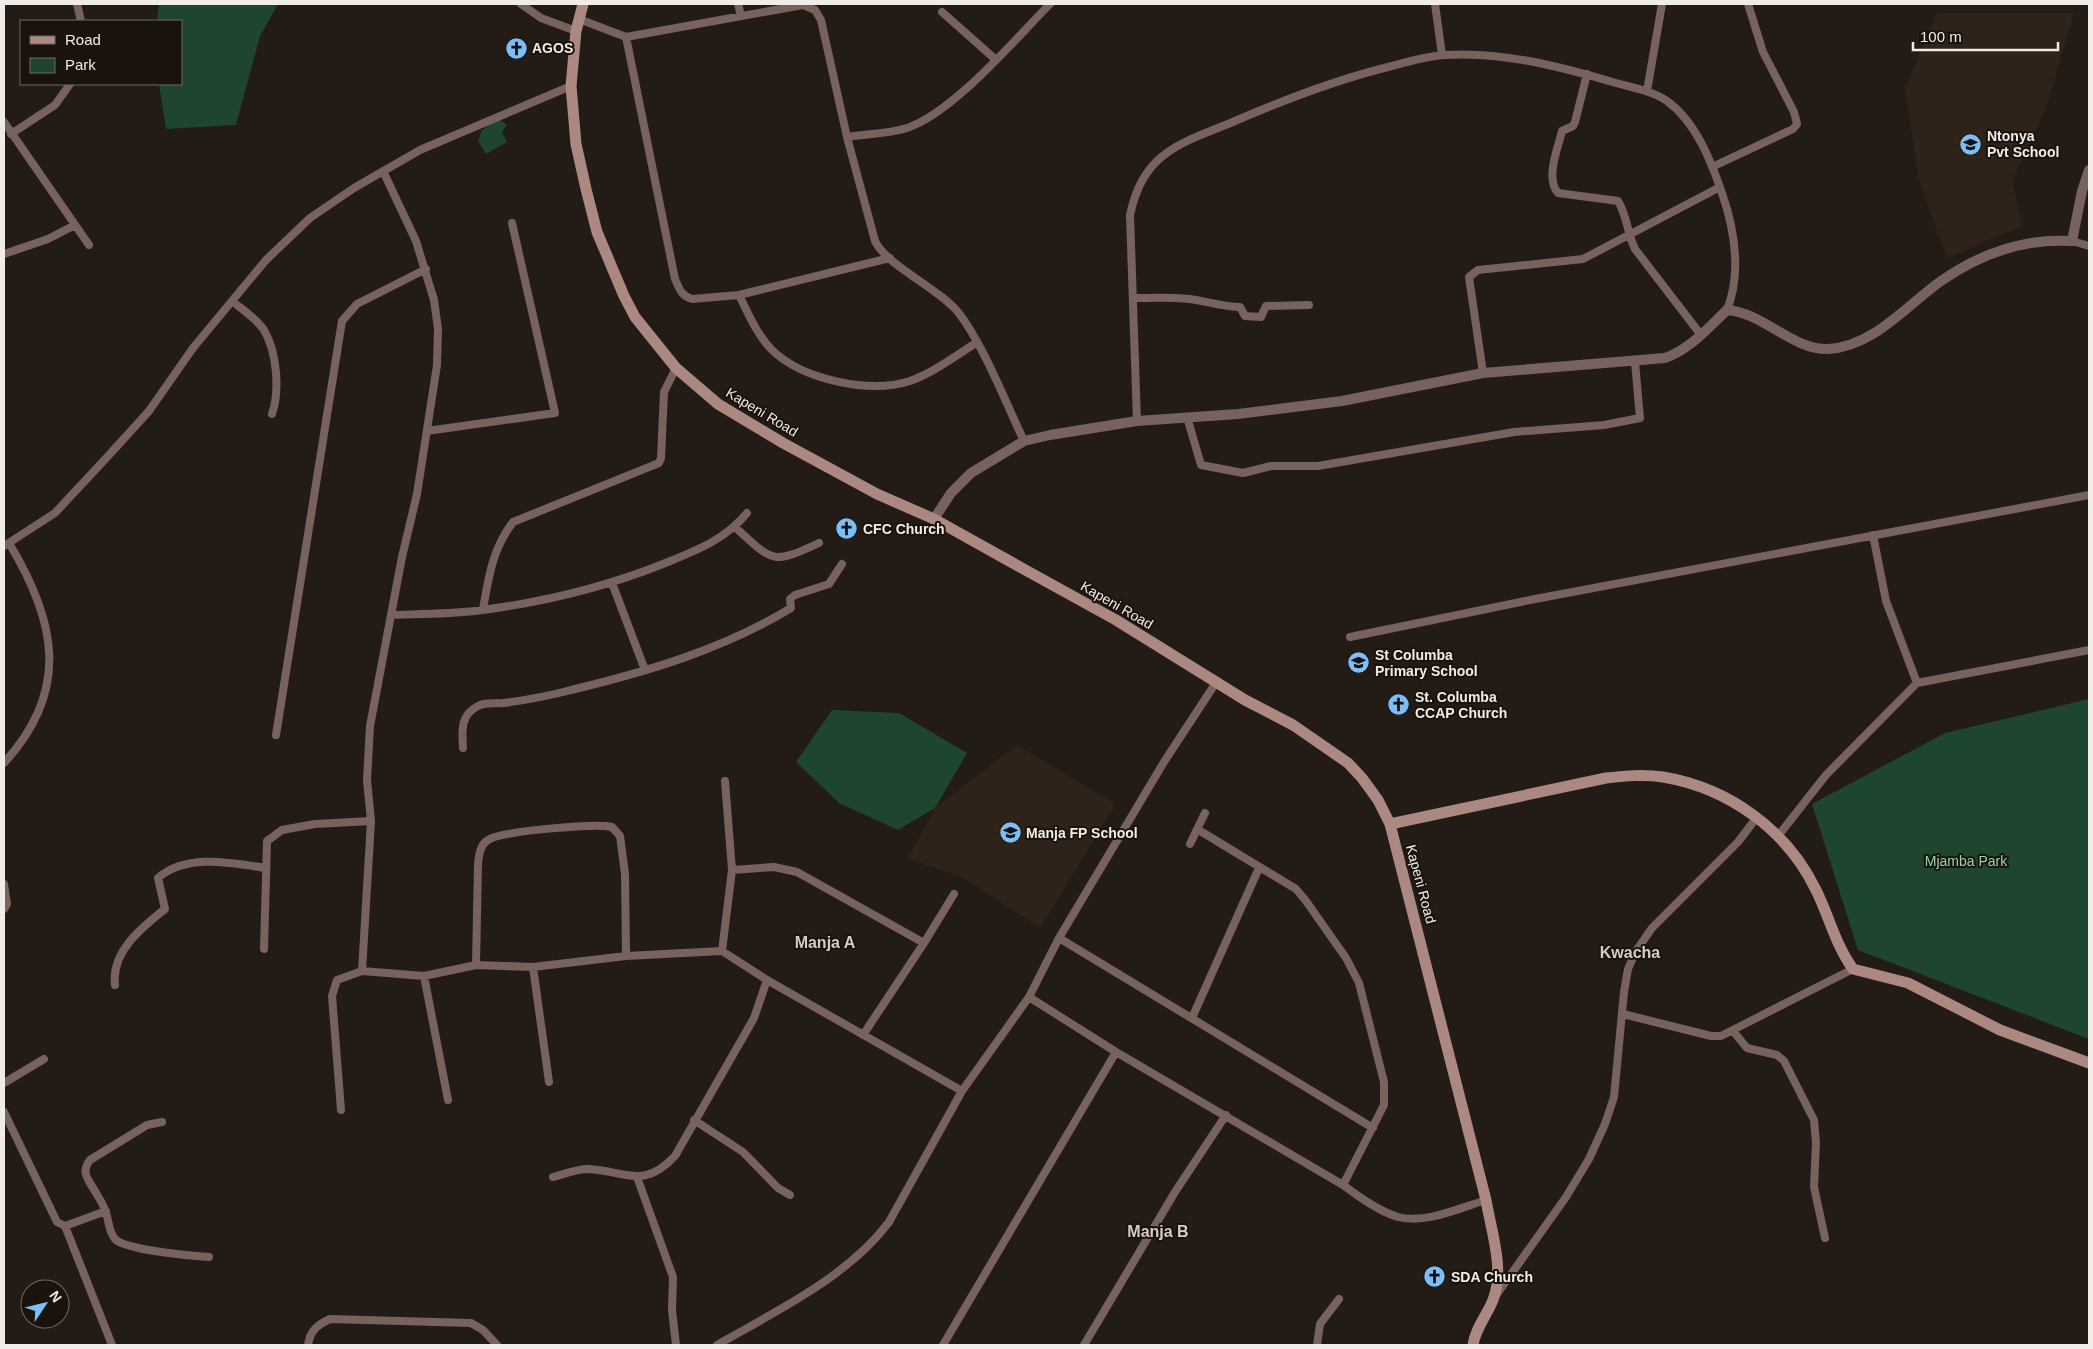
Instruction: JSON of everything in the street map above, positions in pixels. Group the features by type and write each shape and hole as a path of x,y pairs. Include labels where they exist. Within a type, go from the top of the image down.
{"main road":[{"name":"Kapeni Road","path":"583,4 576,31 570,86 576,144 592,211 605,252 635,317 676,368 718,404 783,443 877,494 934,520 1116,620 1245,700 1292,725 1348,763 1378,800 1390,824 1486,1200 1495,1247 1497,1272 1494,1298 1473,1345"},
{"path":"1390,824 1606,778 1641,775 1662,777 1701,786 1740,805 1757,817 1794,854 1816,889 1839,947 1852,969 1908,983 2000,1030 2089,1063"}],"street":[{"path":"77,4 81,20"},
{"path":"521,4 541,18 576,31"},
{"path":"738,4 741,16"},
{"path":"847,137 906,128 927,118 951,102 1050,4"},
{"path":"1434,4 1442,55"},
{"path":"1646,91 1662,4"},
{"path":"1712,167 1793,129 1797,124 1794,112 1763,52 1748,4"},
{"path":"579,19 626,37 803,5 815,10 820,15 847,137 875,241 881,253 948,302 957,312 976,342 1024,441"},
{"path":"942,12 994,59"},
{"path":"626,37 675,279 680,291 692,300 738,295 890,258"},
{"path":"934,520 962,480 992,458 1024,441 1137,421 1342,402 1483,372 1635,362 1674,355 1701,335 1726,310 1735,281 1734,236 1720,186 1712,167 1697,136 1677,110 1659,96 1587,74 1475,54 1422,58 1344,79 1190,139 1165,154 1151,166 1134,196 1130,215 1137,421"},
{"path":"1587,74 1575,122 1572,126 1562,131 1552,178 1553,188 1558,193 1618,201 1622,207 1628,235 1635,249 1701,335"},
{"path":"11,134 55,105 69,85"},
{"path":"4,763 30,726 46,692 49,661 49,635 35,590 6,545 55,513 109,456 149,412 194,348 266,260 310,218 354,188 420,150 570,86"},
{"path":"4,122 89,245"},
{"path":"2072,241 2082,190 2089,170"},
{"path":"362,971 371,821 368,780 370,726 402,556 417,494 436,365 438,329 434,300 426,269 402,208 383,171"},
{"path":"1483,372 1469,277 1473,272 1583,259 1720,186"},
{"path":"427,430 555,413 512,223"},
{"path":"4,254 48,239 75,225"},
{"path":"1726,310 1741,311 1805,344 1828,349 1859,341 1870,335 1941,281 1990,252 2038,242 2072,241 2089,246"},
{"path":"276,735 342,321 357,304 426,269"},
{"path":"738,295 762,338 773,351 801,369 850,385 876,386 911,381 936,368 976,342"},
{"path":"1134,298 1187,299 1214,302 1240,308 1245,316 1261,317 1266,306 1309,304"},
{"path":"232,301 265,332 275,372 275,404 272,414"},
{"path":"1187,417 1201,465 1243,473 1271,466 1318,466 1514,432 1604,425 1640,418 1635,362"},
{"path":"483,609 492,564 500,539 513,522 659,463 661,458 664,392 676,368"},
{"path":"1350,637 1535,599 2089,495"},
{"path":"391,615 483,609 565,595 612,583 685,555 723,536 735,527 747,513"},
{"path":"735,527 752,543 778,559 787,558 819,543"},
{"path":"1873,535 1886,601 1917,683"},
{"path":"463,748 462,727 466,714 479,705 503,703 571,690 645,670 715,646 791,608 790,599 795,595 830,584 840,571 842,564"},
{"path":"612,583 645,670"},
{"path":"1778,836 1826,775 1917,683 2089,650"},
{"path":"717,1345 835,1275 878,1238 904,1199 962,1091 1029,997 1059,938 1164,762 1217,681"},
{"path":"722,951 732,870 725,781"},
{"path":"1190,844 1204,814"},
{"path":"1494,1298 1566,1196 1589,1159 1605,1124 1614,1097 1628,969 1641,943 1666,912 1738,842 1757,817"},
{"path":"264,949 267,841 282,830 316,824 371,821"},
{"path":"476,965 478,864 479,852 484,844 488,840 510,833 601,826 612,827 620,836 625,874 626,956"},
{"path":"1197,829 1296,889 1342,951 1359,983 1384,1082 1384,1105 1343,1185"},
{"path":"115,985 114,971 124,949 143,927 165,909 158,878 169,869 201,862 232,863 266,868"},
{"path":"732,870 774,867 798,872 924,943"},
{"path":"1192,1018 1259,868"},
{"path":"4,884 7,904 4,909"},
{"path":"863,1035 954,894"},
{"path":"1059,938 1373,1128"},
{"path":"341,1110 332,996 337,980 362,971 424,976 476,965 533,967 626,956 722,951 767,980 962,1091"},
{"path":"533,967 549,1082"},
{"path":"1623,1014 1711,1036 1733,1031 1745,1022 1812,991 1852,969"},
{"path":"424,976 448,1100"},
{"path":"553,1177 585,1169 637,1177 648,1176 667,1164 675,1156 754,1018 767,980"},
{"path":"1029,997 1116,1052 1343,1185 1373,1206 1398,1217 1418,1218 1439,1214 1486,1200"},
{"path":"1733,1031 1746,1048 1777,1055 1784,1061 1814,1120 1816,1143 1814,1187 1824,1238"},
{"path":"943,1345 1116,1052"},
{"path":"4,1083 44,1059"},
{"path":"4,1112 57,1222 65,1226 112,1345"},
{"path":"1084,1345 1175,1192 1226,1115"},
{"path":"694,1120 743,1152 778,1188 790,1195"},
{"path":"162,1122 147,1125 123,1138 90,1160 85,1166 84,1174 106,1211 110,1229 116,1239 125,1244 184,1256 209,1257"},
{"path":"637,1177 673,1277 672,1310 676,1345"},
{"path":"65,1226 106,1211"},
{"path":"1317,1345 1320,1324 1340,1299"},
{"path":"308,1345 309,1336 318,1325 330,1319 471,1323 483,1330 497,1345"}],"shaded area":[{"name":"Ntonya Pvt School","path":"1937,13 2074,13 2046,108 2012,180 2022,226 1947,258 1919,180 1905,89"},
{"name":"Manja FP School","path":"1017,745 1116,804 1040,928 965,879 908,858 935,808"}],"green space":[{"path":"159,4 278,4 260,36 236,125 166,129 159,85 182,85 182,20 157,20"},
{"path":"497,118 507,125 502,132 507,142 486,154 478,141 482,130"},
{"name":"Mjamba Park","path":"2089,699 2089,1039 1858,950 1812,804 1945,733"},
{"path":"832,710 899,713 967,753 935,808 898,830 839,803 796,762"}],"place":[{"name":"AGOS","path":"516,48"},
{"name":"Ntonya Pvt School","path":"1971,144"},
{"name":"CFC Church","path":"847,529"},
{"name":"St Columba Primary School","path":"1359,663"},
{"name":"St. Columba CCAP Church","path":"1399,705"},
{"name":"Manja FP School","path":"1010,833"},
{"name":"SDA Church","path":"1435,1277"}],"district":[{"name":"Manja A","path":"825,942"},
{"name":"Kwacha","path":"1630,952"},
{"name":"Manja B","path":"1158,1231"}]}
